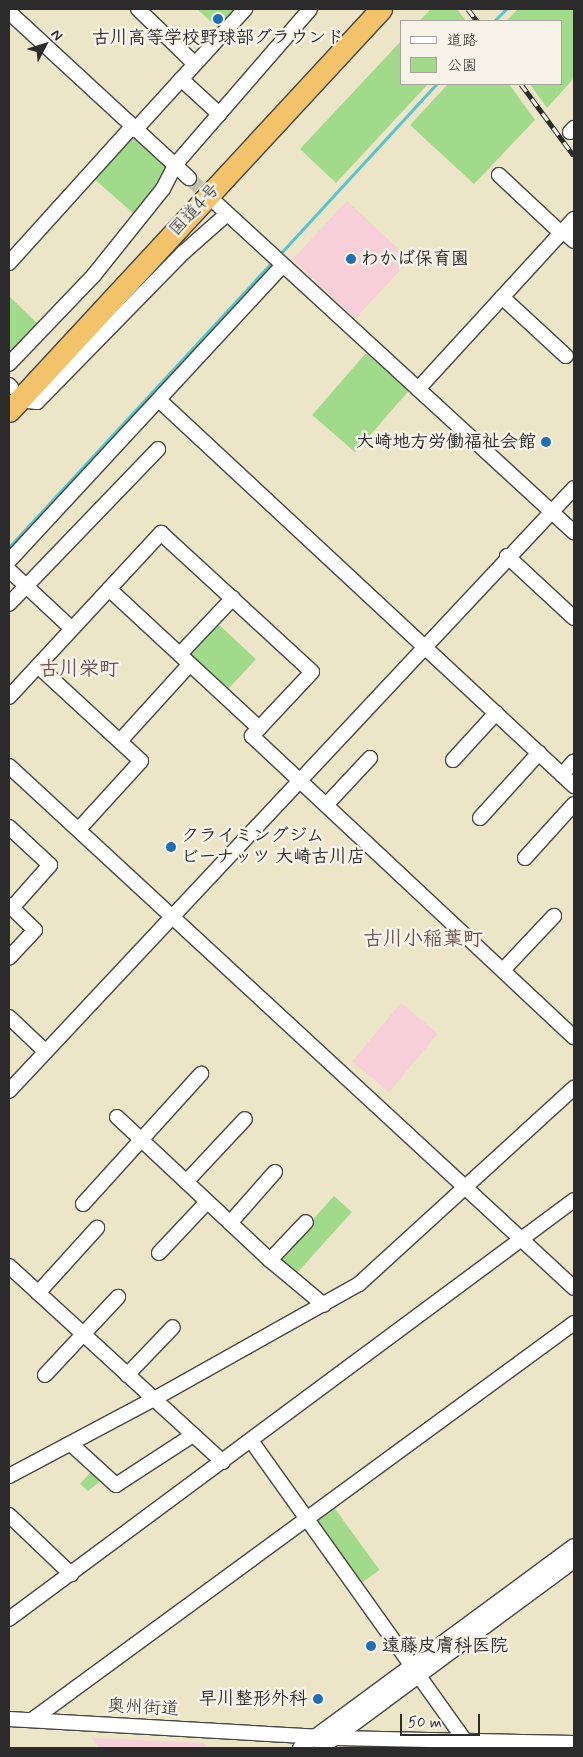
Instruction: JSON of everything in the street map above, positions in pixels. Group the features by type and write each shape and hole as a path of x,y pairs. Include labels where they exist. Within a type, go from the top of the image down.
{"highway":[{"name":"国道4号","path":"12,394 363,9"},
{"name":"国道4号","path":"12,394 381,9"}],"street":[{"path":"138,9 195,64"},
{"path":"9,262 133,128 181,80 245,9"},
{"path":"9,364 94,275 162,189 175,165 310,9"},
{"path":"9,12 189,178"},
{"path":"181,80 219,114"},
{"path":"499,175 574,241"},
{"path":"217,204 574,532"},
{"path":"12,394 28,401 37,402 184,252 227,214"},
{"path":"418,389 574,219"},
{"path":"9,560 159,400 278,260"},
{"path":"502,297 566,356"},
{"path":"159,400 574,786"},
{"path":"9,604 158,449"},
{"path":"9,1091 507,556 574,488"},
{"path":"9,697 161,533 312,672 252,736 504,969 574,1037"},
{"path":"507,556 574,618"},
{"path":"9,570 72,629"},
{"path":"109,589 259,728"},
{"path":"120,742 233,598"},
{"path":"38,666 141,761 78,830"},
{"path":"453,760 496,713"},
{"path":"480,818 539,753"},
{"path":"327,804 370,758"},
{"path":"562,775 574,761"},
{"path":"9,766 574,1288"},
{"path":"525,858 574,804"},
{"path":"9,827 50,866 10,906 35,930 9,958"},
{"path":"504,969 554,916"},
{"path":"9,1017 45,1051"},
{"path":"83,1204 201,1074"},
{"path":"9,1476 72,1444 324,1305 377,1269 574,1088"},
{"path":"117,1117 270,1260 324,1305"},
{"path":"186,1182 245,1118"},
{"path":"230,1223 275,1172"},
{"path":"9,1619 252,1442 574,1200"},
{"path":"159,1253 207,1202"},
{"path":"270,1260 306,1222"},
{"path":"38,1293 98,1228"},
{"path":"9,1266 223,1462"},
{"path":"45,1375 118,1297"},
{"path":"32,1720 574,1323"},
{"path":"127,1375 173,1327"},
{"path":"72,1444 116,1485 193,1435"},
{"path":"252,1442 466,1740"},
{"path":"9,1515 71,1574"},
{"path":"335,1738 415,1671 574,1546"},
{"path":"300,1748 318,1742 415,1671 574,1560"},
{"name":"奥州街道","path":"9,1719 318,1742 335,1738 574,1743"}],"shaded area":[{"name":"わかば保育園","path":"347,201 410,260 355,318 292,260"},
{"path":"401,1003 438,1034 389,1092 352,1061"},
{"path":"92,1738 204,1743 208,1748 99,1748"}],"green space":[{"name":"古川高等学校野球部グラウンド","path":"197,9 238,9 219,29"},
{"path":"431,9 457,9 465,20 420,20"},
{"path":"518,9 574,9 574,78 547,108 531,85 563,85 563,20 507,20"},
{"path":"400,42 400,85 427,85 336,183 300,149"},
{"path":"447,85 510,85 535,120 474,184 410,125"},
{"path":"131,132 166,165 159,186 134,214 92,177"},
{"path":"9,296 39,325 9,358"},
{"path":"366,353 409,390 355,452 312,415"},
{"path":"215,621 256,659 227,691 186,652"},
{"path":"334,1196 352,1212 296,1274 278,1258"},
{"path":"94,1468 103,1479 88,1491 80,1484"},
{"path":"333,1506 379,1570 358,1585 312,1521"}],"waterway":[{"path":"495,20 506,9"},
{"path":"279,255 435,85"},
{"path":"9,547 273,261"}],"tunnel":[{"path":"189,178 214,201"}],"railway":[{"path":"468,9 476,20"},
{"path":"522,85 574,156"}],"place":[{"name":"古川高等学校野球部グラウンド","path":"218,19"},
{"name":"わかば保育園","path":"351,259"},
{"name":"大崎地方労働福祉会館","path":"546,442"},
{"name":"クライミングジム ビーナッツ 大崎古川店","path":"171,847"},
{"name":"遠藤皮膚科医院","path":"371,1646"},
{"name":"早川整形外科","path":"318,1699"}],"district":[{"name":"古川栄町","path":"79,669"},
{"name":"古川小稲葉町","path":"423,939"}]}
